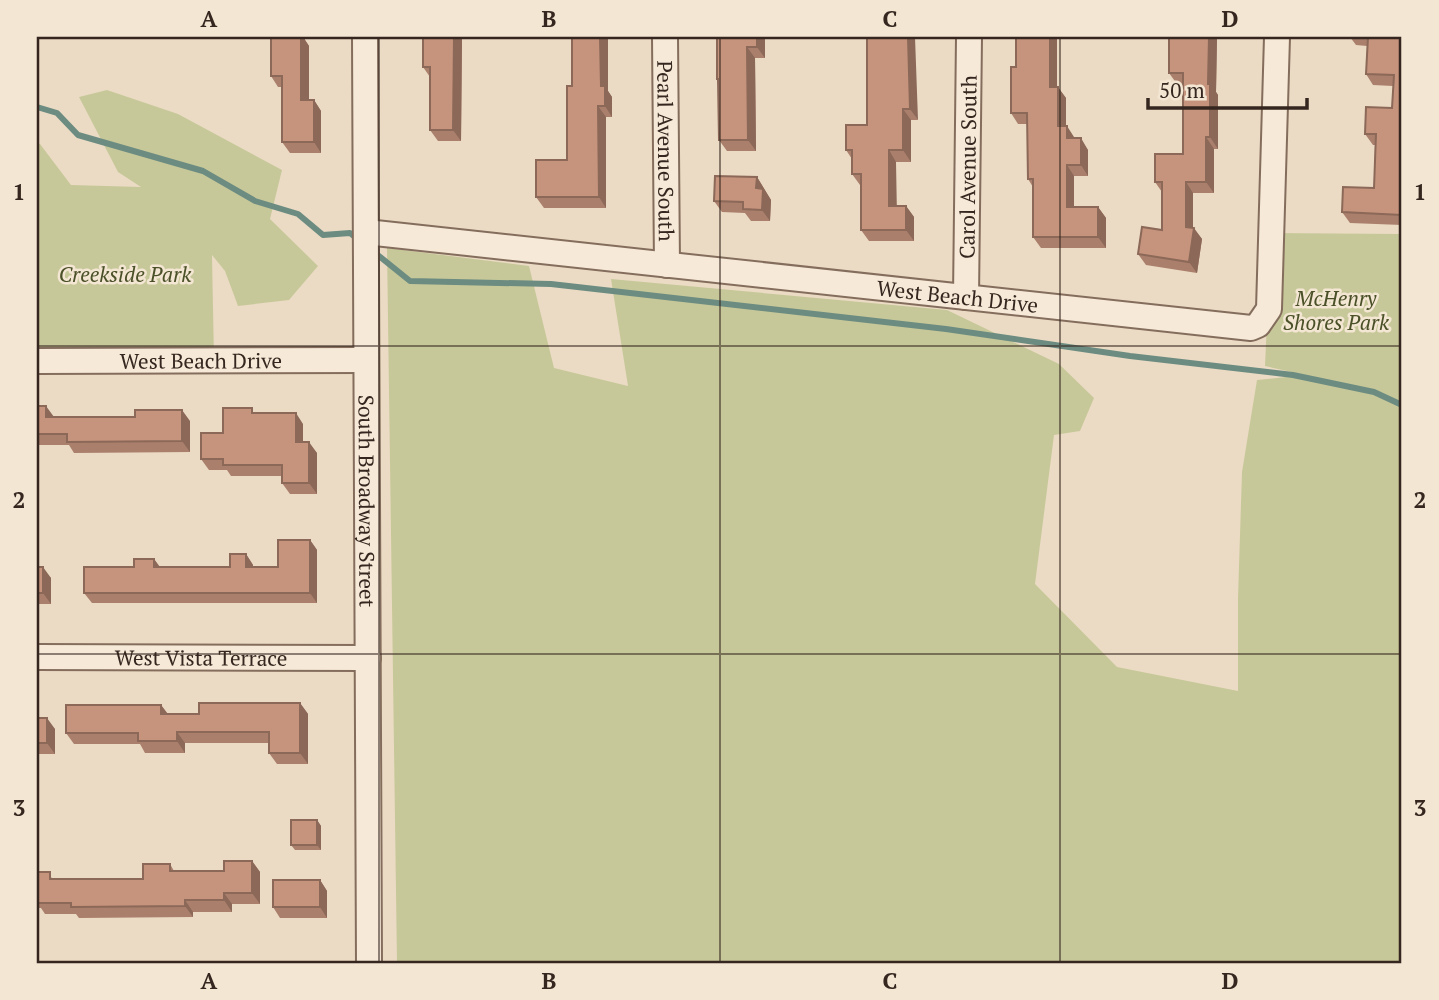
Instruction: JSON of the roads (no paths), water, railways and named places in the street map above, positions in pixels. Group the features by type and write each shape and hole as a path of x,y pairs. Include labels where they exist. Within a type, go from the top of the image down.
{"street":[{"name":"South Broadway Street","path":"365,37 369,963"},
{"name":"Pearl Avenue South","path":"665,37 667,265"},
{"name":"Carol Avenue South","path":"966,297 968,37"},
{"name":"West Beach Drive","path":"366,232 1251,328 1258,325 1269,309 1277,37"},
{"name":"West Beach Drive","path":"37,361 366,360"},
{"name":"West Vista Terrace","path":"37,657 368,658"}],"waterway":[{"path":"37,107 57,113 78,135 203,171 255,201 298,214 323,235 350,233 360,241"},
{"path":"374,252 410,281 551,284 946,329 1130,356 1293,375 1374,392 1402,405"}],"park label":[{"name":"Creekside Park","path":"125,274"},
{"name":"McHenry Shores Park","path":"1336,310"}]}
